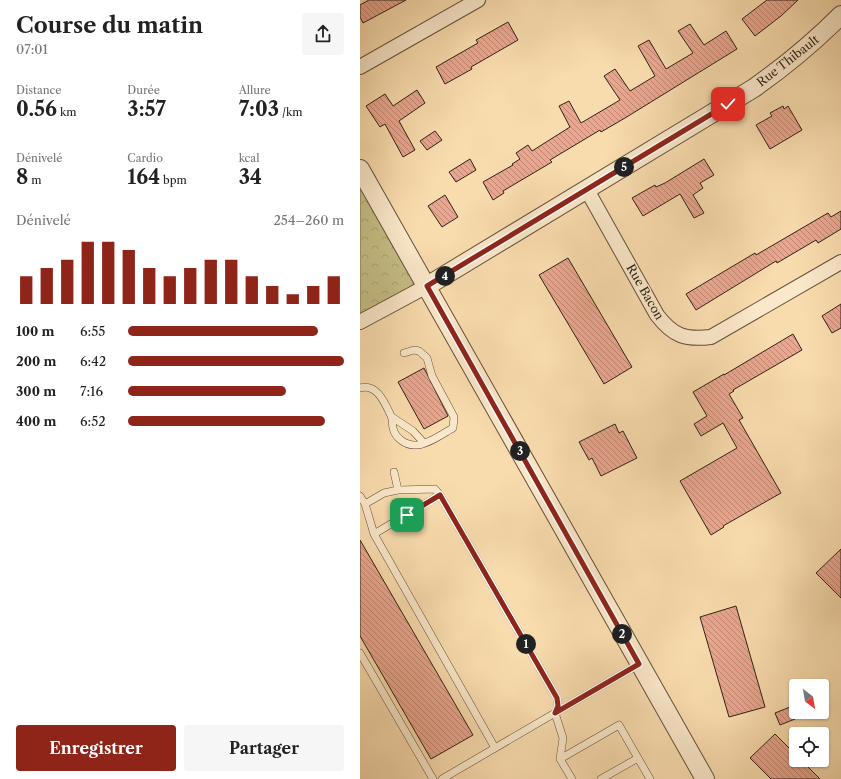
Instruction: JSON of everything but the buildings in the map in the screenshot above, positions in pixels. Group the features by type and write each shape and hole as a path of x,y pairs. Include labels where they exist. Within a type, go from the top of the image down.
{"street":[{"path":"360,67 478,0"},
{"name":"Rue Thibault","path":"360,322 427,286 754,88 806,48 841,15"},
{"path":"360,169 705,779"},
{"name":"Rue Bacon","path":"587,190 657,315 666,327 680,336 696,339 711,337 841,262"}],"lane":[{"path":"360,388 368,387 375,389 380,395 392,417 393,429 402,441 416,445 424,444 453,428 454,417 432,376 427,358 414,350 404,353"},
{"path":"392,417 413,431 424,444"},
{"path":"394,472 398,490"},
{"path":"364,504 384,493 398,490 435,489 440,495 557,698 558,706 555,713 563,738 560,759 572,779"},
{"path":"374,534 440,495"},
{"path":"360,496 374,534 495,748"},
{"path":"360,653 433,779"},
{"path":"442,779 639,664"},
{"path":"560,759 619,725 650,779"},
{"path":"601,779 638,758"}],"green space":[{"path":"360,169 427,286 360,322"}],"route":[{"path":"407,515 440,495 557,698 558,706 555,713 639,664 562,530 427,286 728,104"}]}
